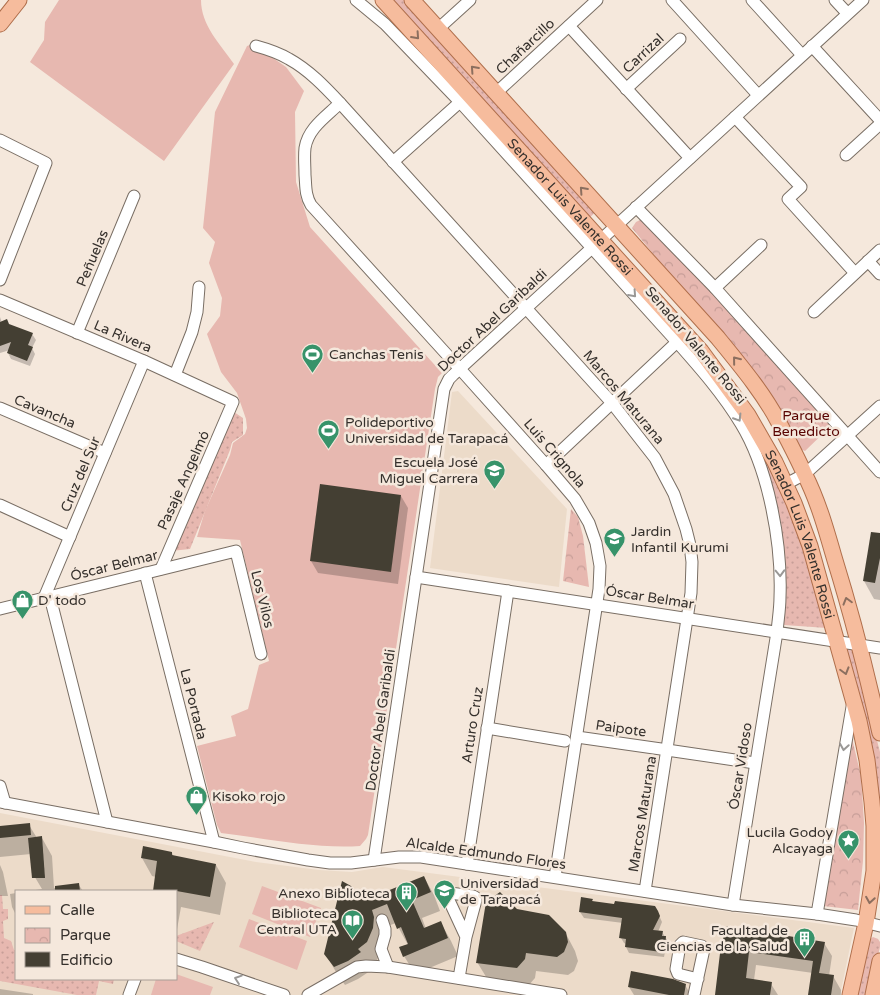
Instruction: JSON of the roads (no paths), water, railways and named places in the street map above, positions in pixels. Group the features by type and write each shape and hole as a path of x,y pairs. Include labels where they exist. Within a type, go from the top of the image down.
{"main road":[{"path":"0,24 19,0"},
{"name":"Senador Luis Valente Rossi","path":"383,0 596,244 701,351 748,415 786,484 810,546 853,700 867,760 873,818 873,925 850,995"},
{"name":"Senador Luis Valente Rossi","path":"412,0 690,306 718,338 764,399 805,474 827,532 860,644 880,733"},
{"path":"873,995 880,961"}],"street":[{"name":"Senador Valente Rossi","path":"356,0 385,24 596,244 731,408 756,453 767,491 778,542 780,590 776,632"},
{"path":"438,29 470,0"},
{"name":"Chañarcillo","path":"496,93 597,0"},
{"path":"672,0 758,95"},
{"path":"752,0 802,55"},
{"path":"835,0 848,13"},
{"name":"Doctor Abel Garibaldi","path":"374,860 444,389 449,379 863,0"},
{"path":"569,26 690,158"},
{"name":"Carrizal","path":"626,89 680,39"},
{"name":"Marcos Maturana","path":"256,46 282,55 301,66 340,103 612,403 656,458 665,474 681,512 688,537 692,562 691,593 664,750 645,891"},
{"path":"812,46 880,120"},
{"path":"393,162 460,102"},
{"name":"Luis Crignola","path":"340,103 314,128 307,139 305,153 308,200 314,209 546,465 575,499 593,533 600,566 600,577 555,878"},
{"path":"735,117 800,187 788,199 855,273"},
{"path":"846,155 880,124"},
{"path":"0,140 46,163 0,280"},
{"name":"Peñuelas","path":"77,333 134,196"},
{"path":"636,207 716,288 880,472"},
{"path":"716,288 761,245"},
{"path":"814,312 880,250"},
{"path":"868,261 880,274"},
{"path":"175,375 192,332 197,312 199,287"},
{"name":"La Rivera","path":"0,300 144,361 234,402"},
{"path":"546,465 677,342"},
{"name":"Cruz del Sur","path":"47,598 70,537 144,361"},
{"name":"Pasaje Angelmó","path":"161,569 234,402"},
{"path":"786,484 805,474 880,406"},
{"name":"Cavancha","path":"0,408 105,453"},
{"path":"0,505 70,537"},
{"name":"Óscar Belmar","path":"0,609 236,551"},
{"name":"Los Vilos","path":"236,551 261,654"},
{"name":"La Portada","path":"145,573 214,842"},
{"name":"Óscar Belmar","path":"416,577 880,648"},
{"name":"Arturo Cruz","path":"467,864 508,591"},
{"path":"47,598 108,822"},
{"name":"Óscar Vidoso","path":"733,905 776,632"},
{"path":"817,914 853,700"},
{"path":"487,728 565,740"},
{"name":"Paipote","path":"577,737 756,763"},
{"path":"0,786 2,803"},
{"name":"Alcalde Edmundo Flores","path":"2,803 320,862 351,863 410,857 733,905 817,914 856,920 873,925"},
{"path":"382,920 385,935 381,949 388,967"},
{"path":"459,978 466,937"},
{"path":"178,960 284,995"},
{"path":"308,995 357,967 366,966 388,967 561,995"},
{"path":"694,995 698,979"},
{"path":"129,995 134,980"}],"place":[{"name":"Canchas Tenis","path":"313,373"},
{"name":"Polideportivo Universidad de Tarapacá","path":"329,449"},
{"name":"Escuela José Miguel Carrera","path":"494,489"},
{"name":"Jardin Infantil Kurumi","path":"615,558"},
{"name":"D' todo","path":"22,619"},
{"name":"Kisoko rojo","path":"196,815"},
{"name":"Lucila Godoy Alcayaga","path":"849,859"},
{"name":"Universidad de Tarapacá","path":"444,910"},
{"name":"Anexo Biblioteca","path":"406,912"},
{"name":"Biblioteca Central UTA","path":"353,940"},
{"name":"Facultad de Ciencias de la Salud","path":"804,957"}],"park label":[{"name":"Parque Benedicto","path":"806,424"}]}
